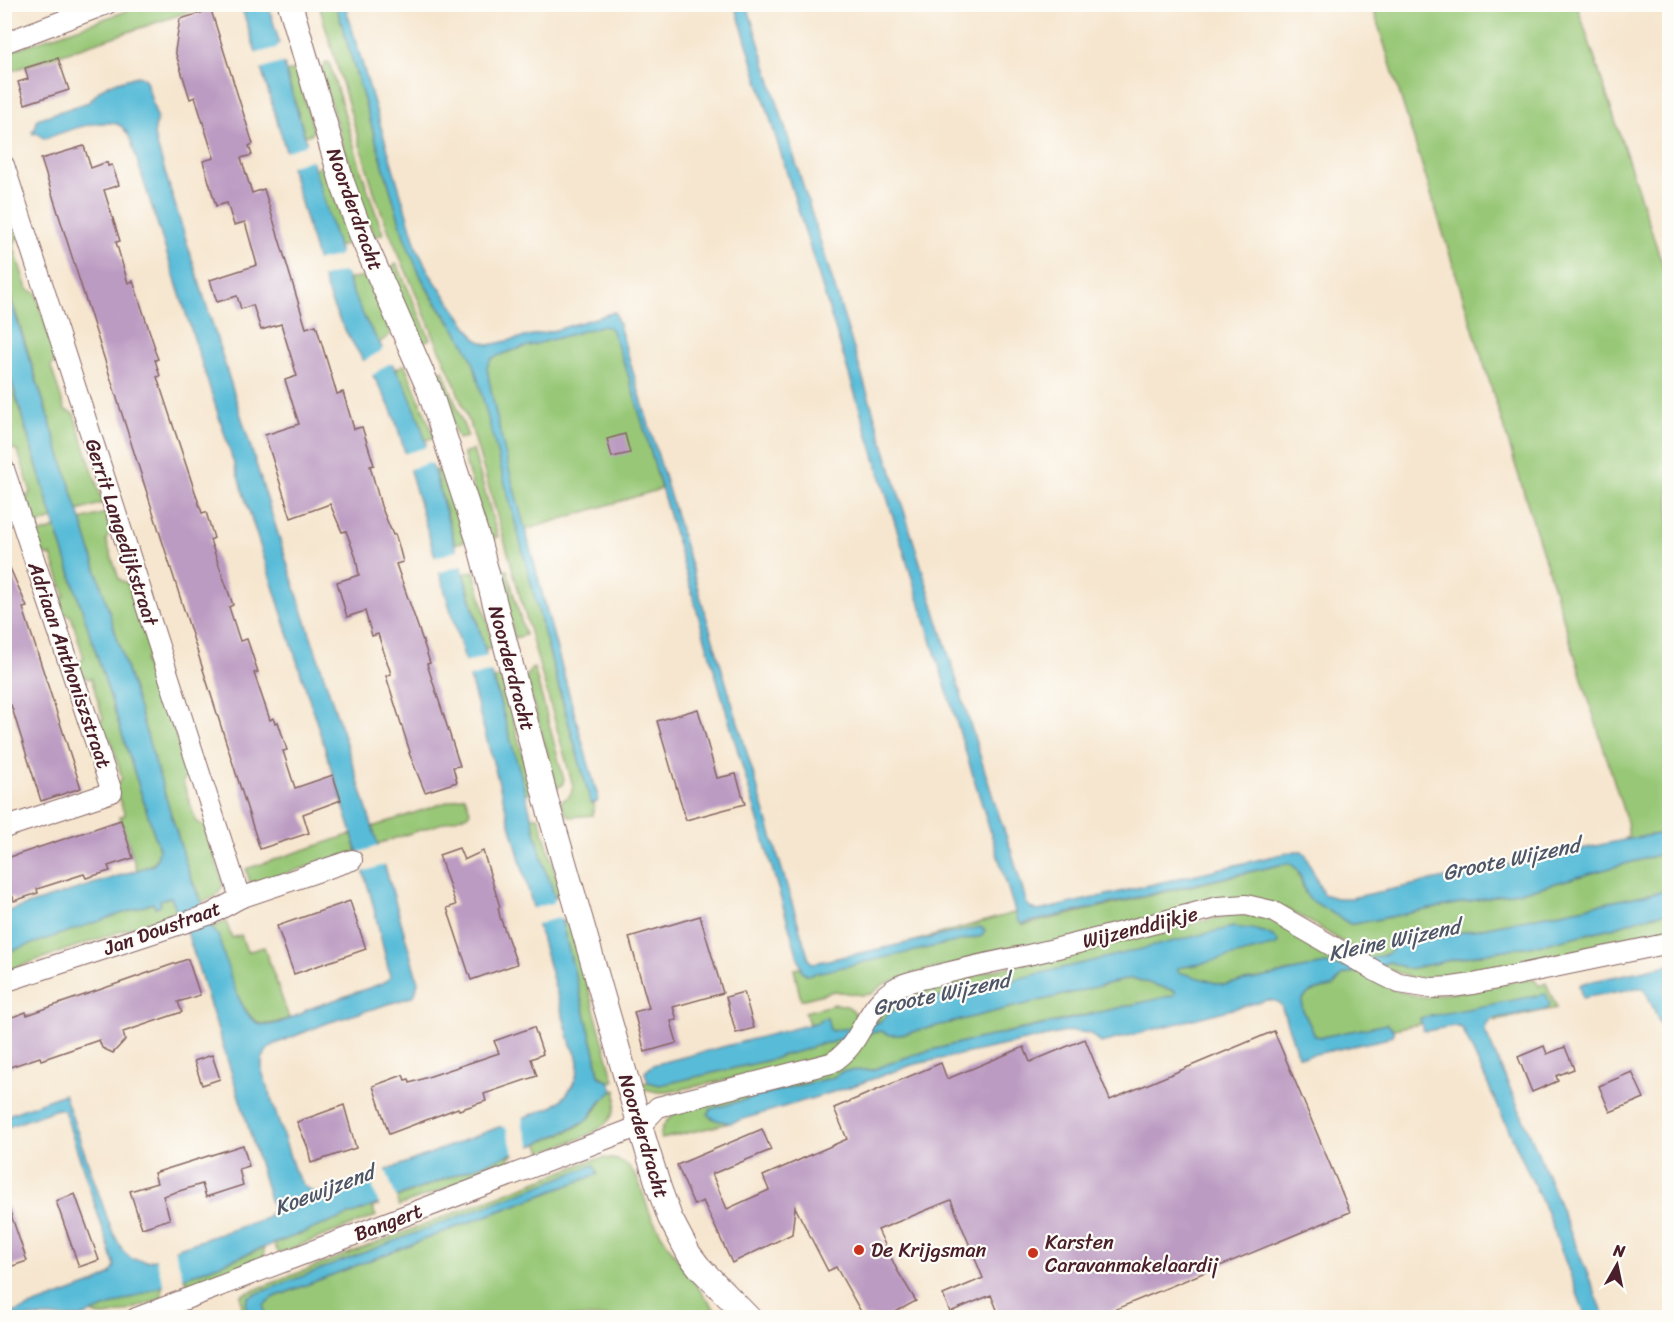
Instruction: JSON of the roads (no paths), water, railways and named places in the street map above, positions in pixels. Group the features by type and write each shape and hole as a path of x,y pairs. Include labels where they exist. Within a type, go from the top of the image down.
{"street":[{"path":"4,43 107,4"},
{"name":"Noorderdracht","path":"290,4 317,101 346,192 363,239 429,389 478,539 542,803 670,1218 689,1254 699,1267 749,1317"},
{"name":"Gerrit Langedijkstraat","path":"4,165 240,898"},
{"name":"Adriaan Anthoniszstraat","path":"4,469 112,792 4,828"},
{"name":"Jan Doustraat","path":"4,982 211,914 240,898 352,860"},
{"name":"Wijzenddijkje","path":"640,1126 658,1107 825,1065 840,1058 850,1048 873,1007 903,984 1054,949 1218,907 1246,905 1272,911 1379,973 1399,982 1431,988 1473,984 1670,943"},
{"name":"Bangert","path":"136,1317 640,1126"}],"water":[{"path":"241,5 268,5 287,77 350,287 367,323 405,385 419,419 561,920 599,1076 610,1082 613,1091 600,1102 588,1119 531,1146 81,1317 5,1317 95,1283 111,1274 115,1266 64,1110 57,1109 5,1128 5,1116 64,1094 111,1229 123,1251 132,1259 148,1261 159,1258 176,1249 266,1218 273,1210 188,935 180,911 177,911 171,897 160,900 161,905 155,908 153,903 5,953 5,912 153,865 159,849 53,519 5,359 4,279 82,523 189,873 211,927 218,935 234,986 246,1012 254,1021 262,1025 272,1025 306,1010 383,983 390,976 372,900 350,827 130,138 121,126 114,123 83,126 45,139 36,133 33,134 32,131 35,129 37,119 89,102 108,85 137,76 146,81 157,118 154,135 172,195 390,883 418,982 415,994 411,997 327,1023 275,1044 267,1050 262,1060 262,1071 298,1178 313,1192 334,1190 554,1106 567,1094 578,1070 576,1053 571,1045 468,671 397,425 382,391 343,327 328,293"},
{"path":"336,5 345,5 417,249 431,276 477,340 489,345 556,330 615,312 809,960 812,963 819,962 980,927 985,930 982,936 807,975 802,971 628,374 611,329 601,326 492,358 487,368 514,488 598,797 597,802 591,803 474,365 461,338 424,282 407,244"},
{"path":"735,5 747,5 995,804 1027,904 1031,908 1038,911 1296,851 1302,851 1305,854 1323,894 1336,898 1351,898 1669,832 1669,852 1537,888 1354,924 1350,924 1309,899 1299,874 1288,863 1022,924 1018,921"},
{"path":"1669,890 1669,912 1616,927 1548,943 1408,969 1390,962 1343,975 1333,986 1310,992 1302,1000 1302,1008 1315,1036 1322,1037 1387,1024 1393,1029 1393,1035 1385,1039 1306,1056 1298,1056 1281,1005 1276,1001 1267,1000 1101,1043 1089,1033 1071,1031 912,1065 853,1086 730,1123 716,1120 708,1113 711,1109 832,1078 843,1071 872,1070 913,1055 959,1043 1175,995 1175,991 1132,978 900,1035 890,1035 881,1031 834,1040 834,1042 814,1045 774,1059 660,1085 648,1082 645,1072 653,1065 819,1022 827,1017 832,1031 880,1022 890,1012 909,1005 1233,927 1269,934 1278,941 1277,945 1177,968 1178,972 1223,985 1326,964 1341,967 1387,954 1395,946"},
{"path":"1669,965 1669,983 1665,985 1664,992 1669,1010 1669,1045 1643,988 1582,998 1579,985 1584,983"},
{"path":"1546,994 1550,1004 1547,1009 1492,1019 1486,1024 1485,1031 1605,1317 1586,1317 1548,1215 1462,1028 1454,1026 1426,1031 1423,1030 1420,1018"},
{"path":"594,1165 598,1174 272,1298 264,1305 266,1317 250,1317 246,1305 248,1297"}],"place":[{"name":"De Krijgsman","path":"859,1250"},
{"name":"Karsten Caravanmakelaardij","path":"1033,1253"}],"water label":[{"name":"Groote Wijzend","path":"1511,859"},
{"name":"Kleine Wijzend","path":"1394,940"},
{"name":"Groote Wijzend","path":"941,994"},
{"name":"Koewijzend","path":"324,1190"}]}
